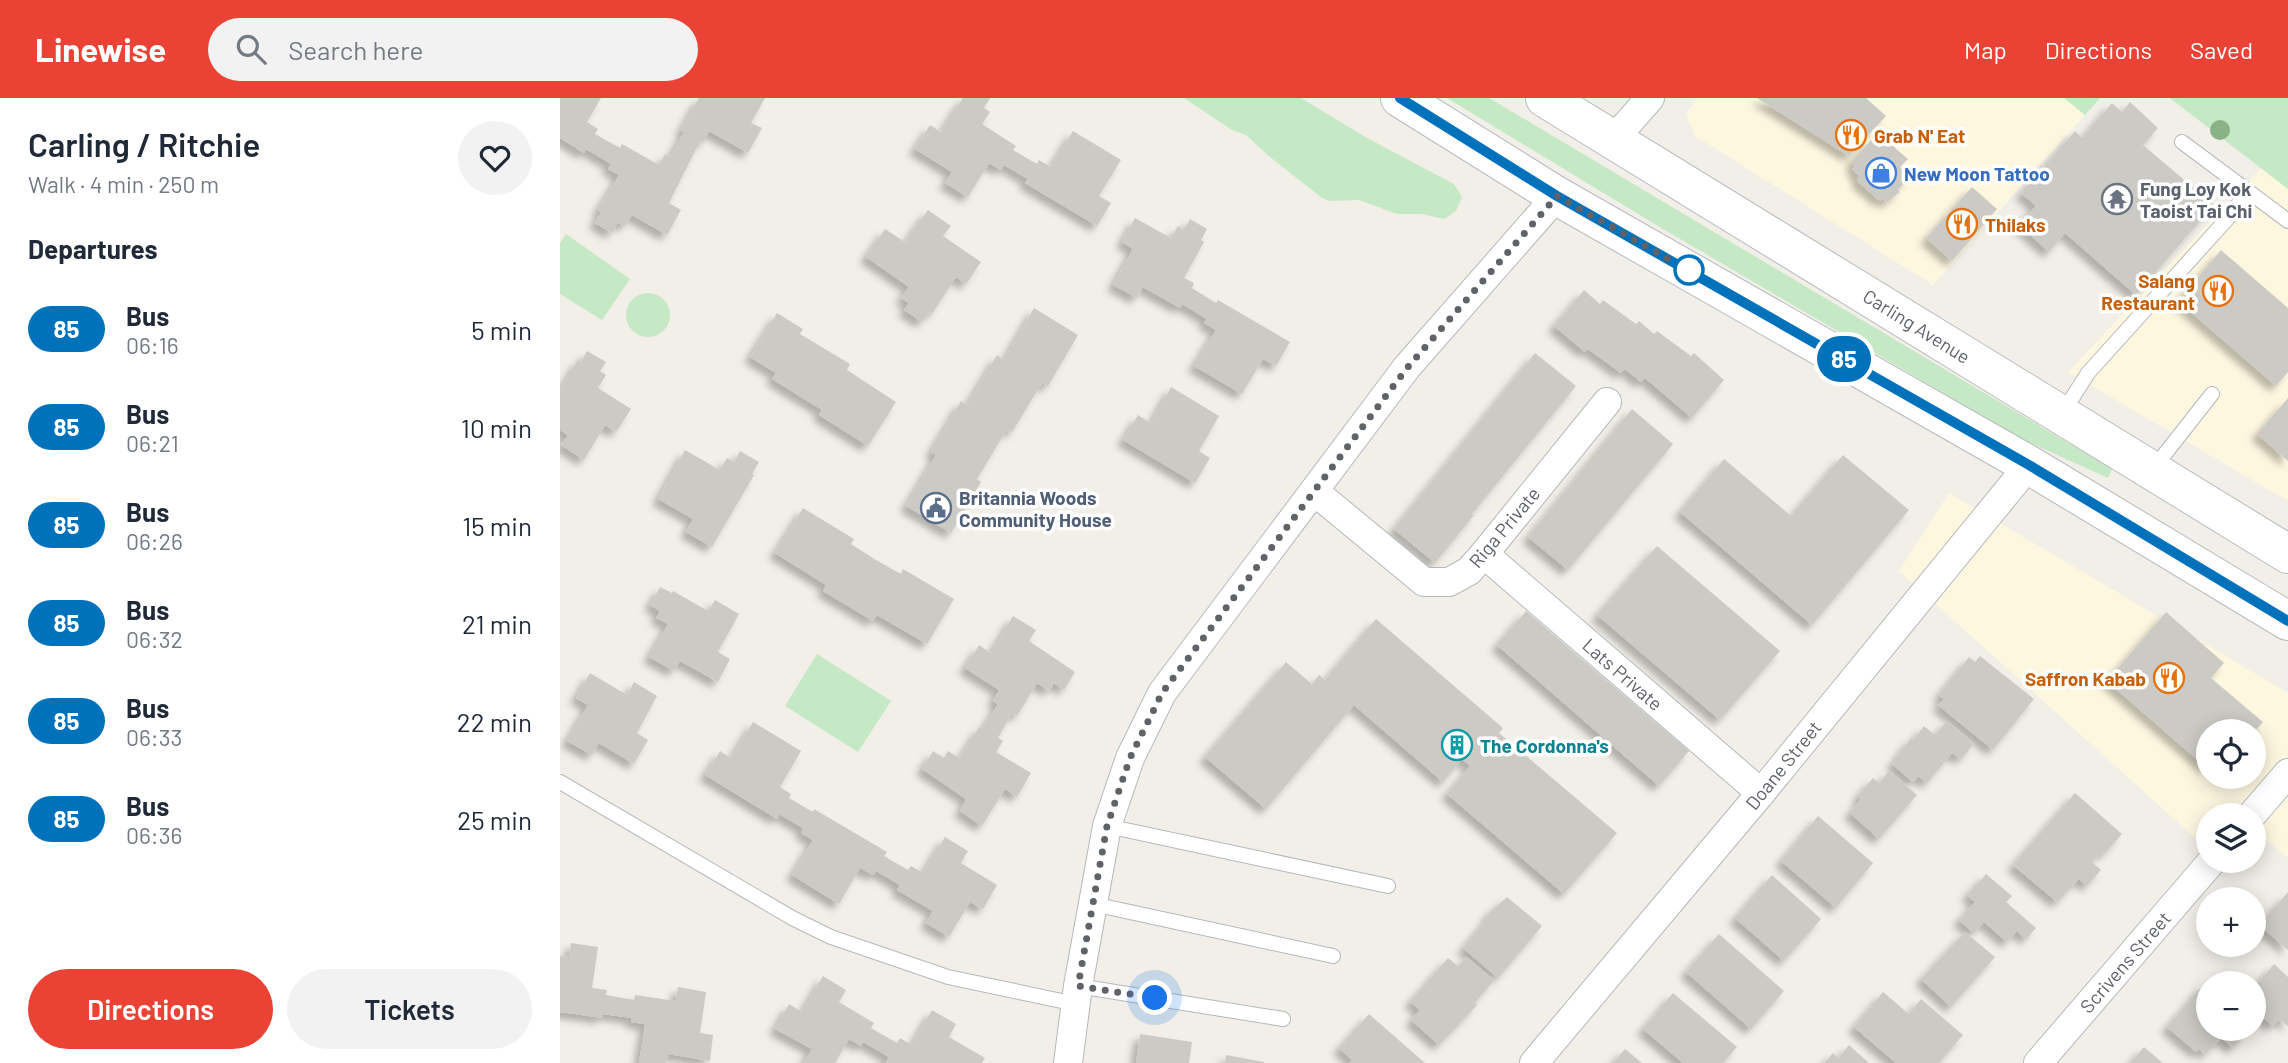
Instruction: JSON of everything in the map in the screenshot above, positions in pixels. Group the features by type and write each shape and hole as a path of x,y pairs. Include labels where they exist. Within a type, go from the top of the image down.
{"main road":[{"path":"1400,98 1557,196 2029,465 2288,621"},
{"name":"Carling Avenue","path":"1545,98 2288,554"}],"street":[{"path":"1615,139 1650,98"},
{"path":"1068,1063 1077,995 1107,826 1130,758 1162,693 1407,368 1557,196"},
{"name":"Riga Private","path":"1314,491 1424,582 1449,582 1469,571 1484,554 1607,402"},
{"name":"Doane Street","path":"1534,1063 1761,793 2029,465"},
{"name":"Lats Private","path":"1484,554 1761,793"},
{"path":"2263,803 2288,773"},
{"name":"Scrivens Street","path":"2038,1063 2202,873"}],"lane":[{"path":"2182,142 2288,221"},
{"path":"2061,415 2088,373 2228,218 2248,191"},
{"path":"2152,470 2211,394"},
{"path":"560,782 794,919 831,937 947,977 1283,1019"},
{"path":"1107,826 1388,886"},
{"path":"1093,904 1333,956"}],"shaded area":[{"path":"1698,98 2064,98 2085,115 1933,285 1695,136 1686,114"},
{"path":"2261,168 2288,189 2288,501 2068,372"},
{"path":"1949,493 2288,693 2288,858 2266,839 2266,803 2196,803 2196,839 1899,571"}],"green space":[{"path":"1184,98 1301,98 1367,138 1454,184 1462,197 1456,211 1444,219 1422,214 1397,214 1359,200 1329,201 1270,157 1246,135 1232,130"},
{"path":"1447,98 1489,98 2112,469 2108,478 2020,438 1658,226"},
{"path":"2064,98 2100,98 2085,115"},
{"path":"2170,98 2288,98 2288,189"},
{"path":"566,234 630,279 602,320 560,294 560,243"},
{"path":"648,293 663,300 670,315 663,330 648,337 633,330 626,315 633,300"},
{"path":"817,654 891,701 858,752 785,706"}],"building":[{"path":"560,98 601,98 587,122 598,129 595,134 620,148 622,144 659,165 665,154 670,157 699,98 765,98 751,123 762,128 748,153 709,131 703,143 700,141 669,203 681,210 667,235 632,215 625,226 618,222 612,233 595,223 601,212 598,210 619,175 608,169 611,164 586,149 584,153 560,138"},
{"path":"963,98 990,98 984,108 990,112 982,124 1016,146 1013,150 1037,164 1039,160 1051,167 1073,131 1121,160 1099,196 1111,203 1097,226 1025,183 1028,179 1004,165 1001,170 989,163 968,197 945,183 952,172 915,149 930,125 941,132"},
{"path":"1757,98 1866,98 1886,116 1849,156"},
{"name":"Fung Loy Kok Taoist Tai Chi","path":"2130,102 2158,128 2143,145 2214,205 2136,295 2065,233 2049,252 2019,225 2036,206 2021,193 2075,131 2082,138 2112,103 2122,112"},
{"name":"New Moon Tattoo","path":"1871,140 1879,148 1886,140 1908,159 1900,167 1910,176 1898,190 1900,192 1886,203 1883,198 1880,201 1857,181 1859,176 1852,169 1855,166 1851,162"},
{"name":"Thilaks","path":"1972,187 1997,209 1952,261 1926,238"},
{"path":"928,210 951,226 943,236 981,262 966,284 956,277 932,314 929,312 922,322 904,310 909,303 901,298 909,287 866,257 885,229 905,242"},
{"path":"1135,218 1171,238 1178,226 1184,230 1190,219 1207,229 1201,240 1204,242 1184,278 1194,283 1192,288 1216,303 1218,300 1290,342 1276,366 1263,359 1242,394 1194,366 1216,330 1204,323 1207,319 1182,304 1180,308 1143,287 1137,298 1113,285 1133,249 1122,242"},
{"path":"2221,250 2288,308 2288,372 2276,386 2178,301"},
{"path":"1584,290 1600,304 1603,300 1636,324 1639,321 1654,334 1657,331 1691,356 1694,353 1724,380 1692,418 1645,378 1641,382 1625,369 1621,373 1588,349 1585,352 1554,326"},
{"path":"1034,308 1078,335 1048,386 1042,383 1012,432 1007,429 977,479 981,482 951,533 906,506 936,455 931,452 961,401 967,405 997,355 1004,360"},
{"path":"777,313 803,329 800,334 850,364 847,370 896,402 868,446 819,415 822,410 772,379 776,373 750,357"},
{"path":"587,351 606,362 600,371 606,375 598,388 631,409 616,432 605,425 584,460 561,445 568,435 560,430 560,390 578,360 581,362"},
{"path":"1535,353 1576,386 1435,563 1394,529"},
{"path":"1171,387 1219,416 1199,451 1210,458 1195,483 1123,440 1138,415 1151,423"},
{"path":"2288,398 2288,461 2257,434"},
{"path":"1632,409 1673,444 1568,570 1528,537"},
{"path":"685,450 720,470 727,458 734,462 740,451 759,462 712,547 686,532 693,519 658,499"},
{"path":"1843,455 1909,510 1812,625 1680,512 1724,459 1791,516"},
{"path":"803,508 854,539 851,544 876,560 901,574 903,569 954,599 927,644 877,615 873,621 823,591 826,585 775,553"},
{"path":"1657,546 1780,651 1720,720 1597,615"},
{"path":"660,587 672,593 673,591 708,611 715,600 739,614 718,652 730,659 718,682 680,661 674,671 649,657 668,624 656,618 660,611 650,605"},
{"path":"1526,611 1689,751 1659,786 1497,645"},
{"path":"2166,612 2224,663 2211,678 2259,719 2196,719 2196,759 2107,681"},
{"path":"1013,616 1036,630 1029,641 1075,672 1064,690 1054,683 1049,691 1037,683 1017,716 1012,713 998,738 1003,741 996,752 1031,773 1017,797 1005,789 982,826 960,811 966,799 922,769 933,751 944,758 948,751 960,758 980,726 983,729 998,704 993,701 999,690 965,668 979,645 991,653"},
{"name":"The Cordonna's","path":"1376,619 1503,728 1499,733 1617,833 1564,894 1447,794 1470,766 1462,759 1443,782 1354,705 1266,809 1205,757 1286,662 1312,684 1319,675 1325,680"},
{"path":"1980,656 2034,699 1993,750 1938,705 1944,699 1939,695 1969,657 1975,662"},
{"path":"590,673 627,695 634,682 657,696 637,733 648,740 634,764 599,743 592,755 567,741 588,705 576,698"},
{"path":"1947,721 1974,744 1961,759 1952,753 1927,783 1918,776 1913,782 1892,764 1911,738 1913,740 1924,726 1935,735"},
{"path":"753,722 801,751 780,787 791,794 789,798 813,812 814,809 887,852 884,856 908,870 911,866 923,873 945,837 968,851 961,863 997,885 983,909 970,902 949,937 926,923 933,911 897,890 900,885 876,871 873,875 860,868 839,904 792,875 813,840 801,833 803,828 779,814 777,819 705,775 720,751 731,758"},
{"path":"1889,771 1917,795 1879,839 1850,813 1861,799 1858,796 1873,778 1879,783"},
{"path":"2075,793 2122,834 2104,854 2101,852 2092,862 2101,870 2087,886 2079,879 2057,902 2013,865"},
{"path":"1818,816 1873,863 1836,908 1781,861"},
{"path":"1986,874 2012,896 2006,902 2036,928 2026,939 2017,931 2007,942 1984,922 1974,933 1959,920 1975,902 1967,895"},
{"path":"1772,875 1821,919 1784,961 1735,918"},
{"path":"2288,892 2288,950 2266,931 2266,917"},
{"path":"1507,897 1542,926 1498,978 1463,948 1489,916 1487,915"},
{"path":"1965,932 1995,957 1951,1007 1921,979"},
{"path":"1719,934 1784,991 1751,1029 1686,972"},
{"path":"571,943 598,947 592,988 607,990 606,995 634,1000 635,995 676,1001 678,987 706,992 700,1033 713,1035 710,1061 668,1054 666,1063 639,1063 645,1024 631,1022 632,1018 603,1014 603,1018 560,1012 560,956 569,957"},
{"path":"1466,957 1494,980 1475,1003 1477,1005 1439,1045 1411,1020 1420,1010 1410,1002 1448,958 1458,966"},
{"path":"2274,964 2288,977 2288,1026 2279,1019 2273,1026 2266,1020 2266,973"},
{"path":"823,976 846,990 839,1002 874,1023 871,1028 897,1043 900,1038 912,1045 932,1010 956,1024 949,1037 985,1058 982,1063 887,1063 889,1057 863,1042 861,1046 849,1039 835,1063 804,1062 812,1049 775,1029 789,1004 802,1012"},
{"path":"1883,992 1909,1014 1921,999 1963,1035 1939,1063 1896,1063 1854,1027"},
{"path":"1673,993 1737,1047 1723,1063 1683,1063 1643,1029"},
{"path":"2196,993 2196,1041 2219,1041 2205,1054 2199,1049 2196,1052 2167,1027"},
{"path":"1369,1014 1425,1063 1349,1063 1352,1060 1339,1048"},
{"path":"1140,1034 1192,1042 1189,1063 1136,1063"},
{"path":"2225,1041 2239,1041 2233,1048"},
{"path":"1849,1045 1869,1063 1824,1063 1833,1053 1838,1058"},
{"path":"2144,1047 2163,1063 2130,1063"},
{"path":"1625,1049 1642,1063 1613,1063"},
{"path":"1226,1055 1264,1062 1264,1063 1225,1063"}],"bus line":[{"name":"85","path":"1400,98 1557,196 2029,465 2288,621"}],"place":[{"name":"Grab N' Eat","path":"1851,135"},
{"name":"New Moon Tattoo","path":"1881,173"},
{"name":"Fung Loy Kok Taoist Tai Chi","path":"2117,199"},
{"name":"Thilaks","path":"1962,224"},
{"name":"Salang Restaurant","path":"2218,291"},
{"name":"Britannia Woods Community House","path":"936,508"},
{"name":"Saffron Kabab","path":"2169,678"},
{"name":"The Cordonna's","path":"1457,745"}],"route":[{"path":"1155,998 1078,986 1107,826 1130,758 1162,693 1407,368 1557,196 1697,275 1689,270"}]}
